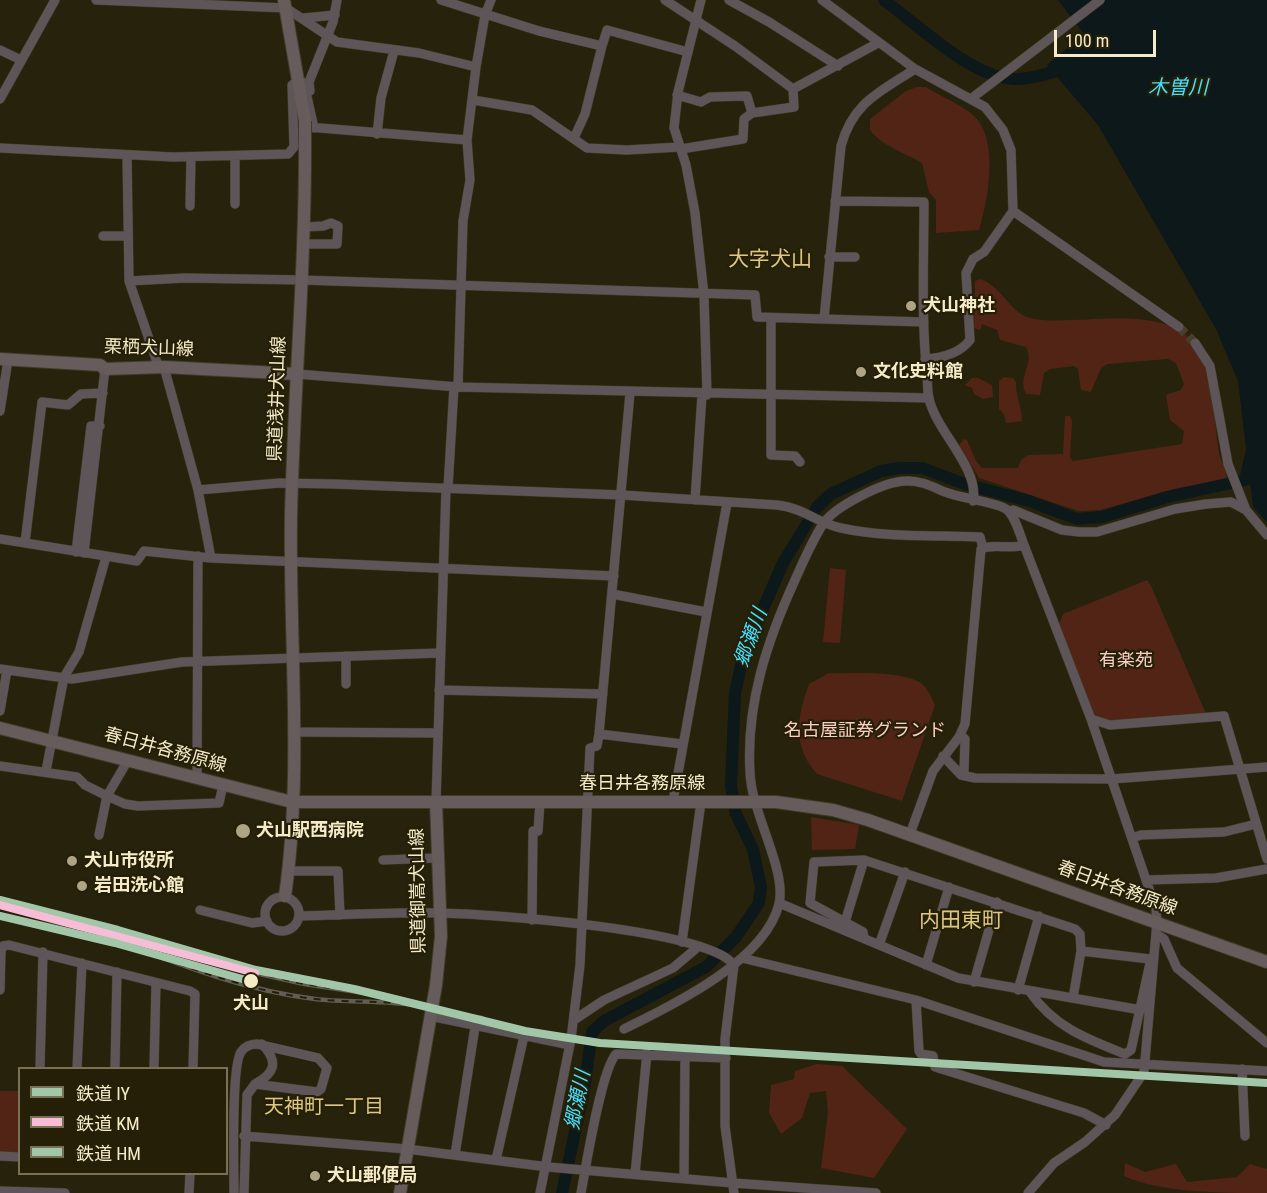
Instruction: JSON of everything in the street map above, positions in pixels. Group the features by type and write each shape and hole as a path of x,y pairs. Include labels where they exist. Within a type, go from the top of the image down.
{"main road":[{"name":"県道浅井犬山線","path":"285,4 305,120 304,227 293,483 292,802 285,896"},
{"name":"栗栖犬山線","path":"4,360 100,365 105,369 161,367 297,374"},
{"name":"春日井各務原線","path":"0,728 292,802 749,802 786,803 833,810 910,834 1156,928 1267,962"},
{"name":"県道御嵩犬山線","path":"400,1193 436,985 441,913 436,858 436,802"}],"street":[{"path":"0,99 55,0"},
{"path":"96,0 285,4 327,36 349,45 418,53 476,67"},
{"path":"309,102 309,82 335,15 337,0"},
{"path":"441,0 485,15 602,46"},
{"path":"436,802 447,489 456,387 463,221 470,180 467,140 476,67 485,15 491,0"},
{"path":"473,100 532,110 587,148 610,150 681,148 743,139 744,119 752,113 794,107 792,89 665,0"},
{"path":"695,500 704,395 704,295 695,213 681,148 674,128 677,94 701,0"},
{"path":"729,0 769,22 838,66"},
{"path":"822,0 915,69 972,98 998,120 1009,142 1013,211 984,252 969,264 966,273 970,340 948,355 926,358"},
{"path":"972,98 1100,0"},
{"path":"304,18 335,15"},
{"path":"574,138 585,114 607,30 688,52"},
{"path":"792,89 878,43"},
{"path":"0,50 21,60"},
{"path":"377,134 381,98 394,51"},
{"path":"824,319 841,146 851,119 872,96 915,69"},
{"path":"0,148 191,157 291,153 294,147 292,85 299,81 304,83 314,128"},
{"path":"677,94 701,102 710,97 747,96 752,113"},
{"path":"294,127 467,140"},
{"path":"127,155 126,236 129,281 161,367 198,489 211,558"},
{"path":"235,156 235,204"},
{"path":"190,207 191,157"},
{"path":"835,201 924,202 924,322 929,398 945,435 969,475 973,501"},
{"path":"1013,211 1179,327"},
{"path":"303,244 337,244 338,226 331,223 304,227"},
{"path":"103,236 126,236"},
{"path":"829,257 855,257"},
{"path":"129,281 185,278 302,280 755,295 757,317 924,322"},
{"path":"771,318 771,455 795,456 800,462"},
{"path":"1195,343 1203,351 1210,366 1223,449 1233,477 1246,510 1267,534"},
{"path":"0,411 4,360"},
{"path":"80,552 100,426 105,369"},
{"path":"297,374 456,387 704,395 929,398"},
{"path":"25,543 42,402 68,405 81,394 103,393"},
{"path":"540,1193 574,1020 583,924 590,748 597,746 603,694 630,393"},
{"path":"742,958 771,921 779,903 778,874 749,802 749,755 755,694 772,630 821,521 850,503 898,481 926,484 973,501 1003,508 1009,512 1024,545 1091,719 1156,909 1145,1065 1142,1076 1106,1125 1054,1163 1028,1193"},
{"path":"198,489 293,483 622,495 777,505 801,509 821,521 864,533 980,537 983,548 966,716 960,735 943,756 929,780 910,834"},
{"path":"1009,512 1014,510 1062,530 1097,532 1164,512 1206,504 1231,502 1246,510"},
{"path":"673,801 727,503"},
{"path":"0,539 137,561 144,551 211,558 443,566 614,576"},
{"path":"983,548 1017,548 1024,545"},
{"path":"197,777 198,556"},
{"path":"46,771 64,677 79,652 106,557"},
{"path":"612,594 706,612"},
{"path":"0,711 3,669 81,678 154,665 197,662 440,653"},
{"path":"346,656 346,684"},
{"path":"439,690 603,694"},
{"path":"1091,719 1110,725 1224,716 1267,859"},
{"path":"293,732 438,733"},
{"path":"598,734 682,744"},
{"path":"960,735 965,739 961,775"},
{"path":"943,756 961,775 975,778 1112,779 1267,767"},
{"path":"99,835 108,796 128,760"},
{"path":"0,766 77,777 85,785 108,796 125,804 138,806 219,802 223,785"},
{"path":"532,920 533,831 538,831 540,802"},
{"path":"682,942 701,802"},
{"path":"1132,838 1141,835 1224,832 1256,824"},
{"path":"383,860 436,858"},
{"path":"864,939 863,932 810,903 814,862 864,860 1075,929 1080,934 1081,951 1073,998"},
{"path":"845,922 864,860"},
{"path":"1146,880 1216,878 1267,869"},
{"path":"288,871 338,871 340,915"},
{"path":"879,945 905,872"},
{"path":"926,964 949,887"},
{"path":"285,896 292,900 299,916 296,923 284,931 276,930 267,921 267,908 271,901 285,896"},
{"path":"974,982 997,902"},
{"path":"779,903 958,978 1141,1010"},
{"path":"200,910 252,923 267,921"},
{"path":"299,916 441,913 583,924 682,942 704,948 730,962"},
{"path":"1018,990 1039,916"},
{"path":"1156,928 1164,939 1177,968 1267,1043"},
{"path":"0,990 3,946 9,945 44,952 195,994 193,1067"},
{"path":"574,1020 604,1000 673,968 704,948"},
{"path":"1081,951 1153,959"},
{"path":"40,1067 44,952"},
{"path":"624,1029 700,990 730,962 742,958 916,1000 1104,1062 1267,1071"},
{"path":"1030,992 1058,1023 1072,1032 1125,1054 1131,1050 1153,959"},
{"path":"730,962 725,1039 725,1126 733,1188"},
{"path":"77,1067 81,963"},
{"path":"115,1067 117,972"},
{"path":"154,1067 156,983"},
{"path":"916,1000 919,1051 921,1054 933,1056 935,1067 1084,1113 1106,1125"},
{"path":"430,1016 570,1045"},
{"path":"455,1155 475,1027"},
{"path":"496,1160 524,1036"},
{"path":"244,1193 247,1095 255,1084 268,1076 272,1070 271,1055 262,1044"},
{"path":"234,1193 231,1104 236,1090 238,1058 241,1052 250,1045 262,1044 318,1058 327,1068 321,1089 317,1092 255,1084"},
{"path":"581,1193 584,1170 612,1059 622,1053 726,1058"},
{"path":"635,1174 647,1053"},
{"path":"684,1179 685,1056"},
{"path":"1242,1069 1245,1136"},
{"path":"244,1136 407,1149 547,1166 684,1179 733,1188 876,1193"},
{"path":"0,1156 18,1157"},
{"path":"189,1175 189,1193"},
{"path":"0,1191 65,1193"}],"green space":[{"path":"926,87 973,115 987,139 990,171 986,203 979,230 936,233 936,200 929,192 922,163 887,145 870,130 870,119 906,91"},
{"path":"981,279 989,283 1026,317 1054,321 1127,319 1151,321 1173,327 1190,338 1202,356 1208,374 1219,454 1227,480 1178,488 1100,510 1079,511 979,478 959,445 964,439 967,440 976,461 982,468 1018,468 1021,460 1028,455 1063,454 1065,416 1070,416 1072,421 1070,457 1073,461 1182,444 1184,431 1170,420 1166,395 1181,390 1184,384 1176,363 1168,359 1107,364 1101,368 1091,392 1081,390 1078,369 1074,366 1050,369 1044,373 1040,395 1026,394 1023,382 1029,359 1026,347 1000,340 997,330 982,324 980,330 974,328 975,281"},
{"path":"1004,377 1013,378 1016,382 1022,421 1006,423 1004,414 999,409 999,381"},
{"path":"972,378 978,378 992,385 993,397 983,399 974,394 972,388 965,385"},
{"path":"830,568 846,570 840,643 823,642"},
{"name":"有楽苑","path":"1147,580 1206,714 1115,721 1092,716 1058,627 1063,614"},
{"name":"名古屋証券グランド","path":"829,673 875,673 910,678 919,682 928,692 935,705 902,801 817,774 809,763 800,742 802,708 809,684"},
{"path":"811,817 859,825 855,849 812,850"},
{"path":"817,1064 842,1066 907,1129 874,1178 821,1168 828,1112 826,1091 810,1093 802,1118 781,1134 769,1113 771,1085 794,1079 795,1071"},
{"path":"0,1091 18,1091 18,1154 0,1152"},
{"path":"1125,1163 1145,1172 1176,1164 1187,1182 1237,1177 1250,1164 1267,1169 1267,1193 1193,1191 1155,1186 1124,1176"}],"water":[{"name":"木曽川","path":"1058,0 1267,0 1267,522 1253,507 1238,381 1216,329 1098,125 1047,65 1084,34"}],"waterway":[{"path":"884,0 955,55 986,72 1008,79 1017,79 1034,77 1068,67"},
{"name":"郷瀬川","path":"562,1193 584,1090 592,1032 604,1021 706,967 736,937 759,903 761,887 753,849 736,814 731,786 735,693 744,652 783,563 817,507 831,494 881,471 922,468 965,484 1029,501 1077,519 1102,517 1167,497 1245,480 1254,443 1267,432"}],"tunnel":[{"path":"1179,327 1195,343"}],"railway":[{"path":"126,944 195,970 266,990 315,999 420,1006"},
{"path":"255,973 304,984 377,995"},
{"path":"443,1012 482,1018"}],"rail line":[{"name":"IY","path":"0,900 118,930 256,970 354,989 525,1031 600,1043 1267,1083"},
{"name":"KM","path":"0,905 255,973"},
{"name":"HM","path":"0,916 115,943 253,982"}],"place":[{"name":"犬山神社","path":"911,306"},
{"name":"文化史料館","path":"861,372"},
{"name":"犬山駅西病院","path":"243,831"},
{"name":"犬山市役所","path":"72,861"},
{"name":"岩田洗心館","path":"82,886"},
{"name":"犬山","path":"251,981"},
{"name":"犬山郵便局","path":"315,1176"}],"district":[{"name":"大字犬山","path":"770,261"},
{"name":"内田東町","path":"961,922"},
{"name":"天神町一丁目","path":"324,1108"}]}
